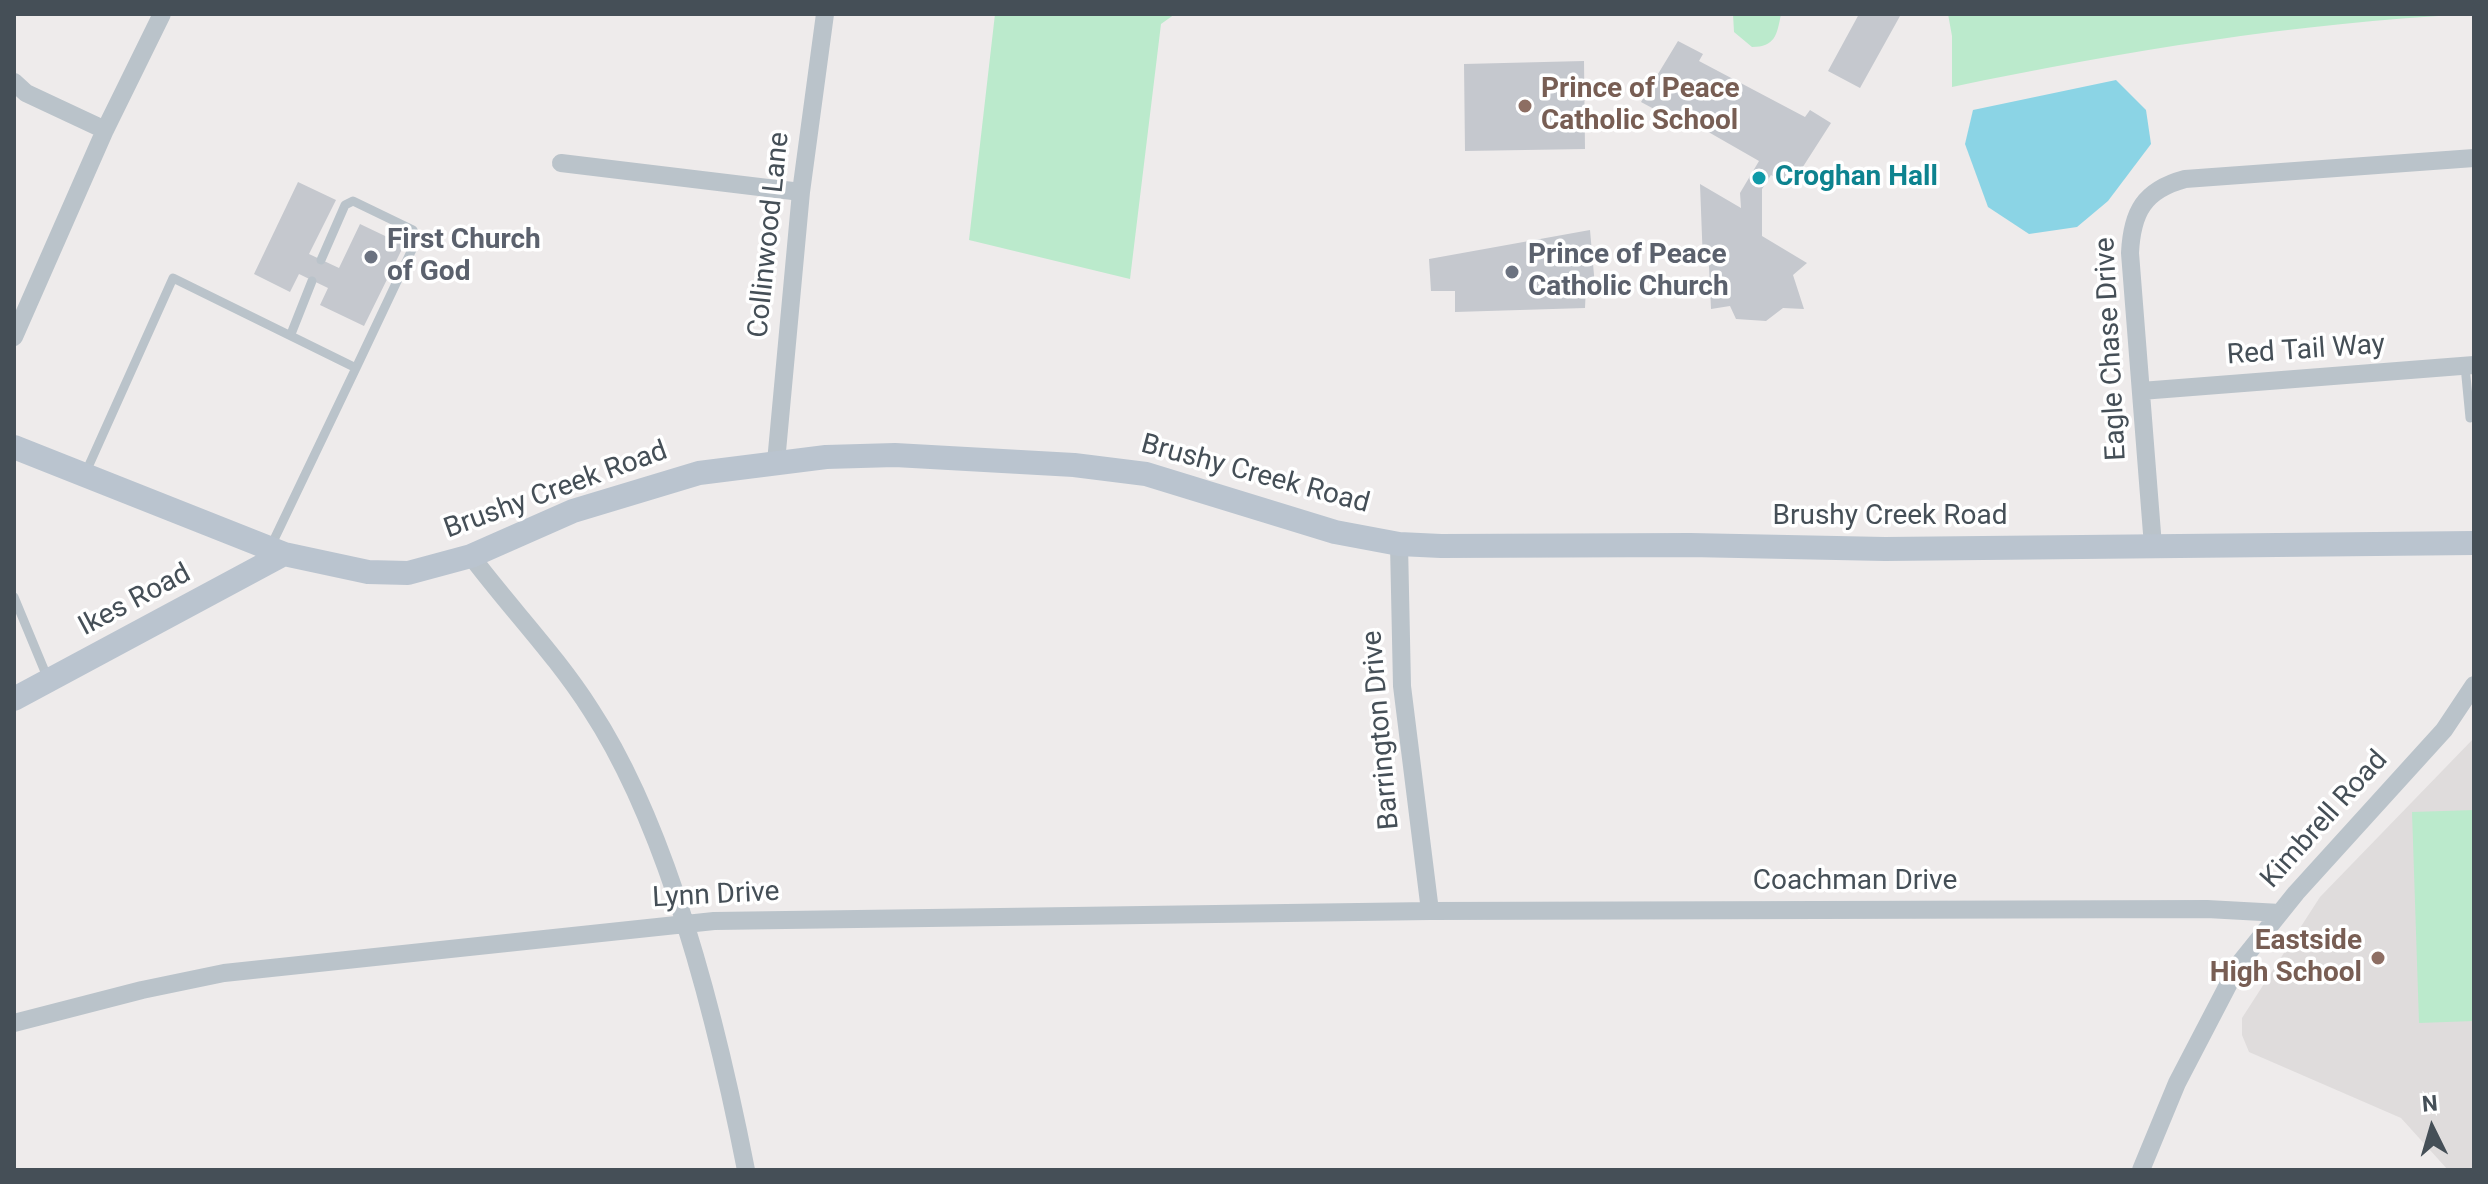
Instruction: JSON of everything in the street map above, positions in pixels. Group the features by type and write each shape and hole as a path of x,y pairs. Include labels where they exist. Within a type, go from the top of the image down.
{"street":[{"path":"14,337 105,130 162,14"},
{"name":"Collinwood Lane","path":"776,462 801,192 825,14"},
{"path":"14,82 26,93 105,130"},
{"name":"Eagle Chase Drive","path":"2153,546 2131,228 2146,200 2155,191 2185,179 2474,158"},
{"path":"561,163 801,192"},
{"name":"Red Tail Way","path":"2141,391 2470,366"},
{"name":"Brushy Creek Road","path":"14,447 277,551 381,572 408,573 471,556 620,494 699,473 776,462 895,455 1109,468 1186,483 1335,532 1399,544 1885,549 2474,543"},
{"name":"Barrington Drive","path":"1399,544 1402,686 1430,911"},
{"name":"Ikes Road","path":"14,699 50,682 277,551"},
{"path":"471,556 593,712 639,804 683,924 713,1026 746,1170"},
{"name":"Kimbrell Road","path":"2141,1170 2165,1109 2210,1014 2239,964 2280,913 2444,730 2474,685"},
{"name":"Coachman Drive","path":"1430,911 2207,909 2280,913"},
{"name":"Lynn Drive","path":"14,1023 142,990 224,973 683,924 1430,911"}],"lane":[{"path":"277,551 356,368 417,239 413,230 353,201 345,205 321,260"},
{"path":"85,474 173,278 356,368"},
{"path":"291,334 312,281"},
{"path":"2470,366 2470,418"},
{"path":"14,597 50,682"}],"shaded area":[{"name":"Eastside High School","path":"2474,738 2474,1170 2448,1170 2401,1118 2249,1052 2242,1035 2242,1018 2320,897"}],"green space":[{"path":"995,14 1175,14 1161,24 1130,279 969,240"},
{"path":"1733,14 1781,14 1774,38 1766,45 1752,47 1734,32"},
{"path":"1948,14 2471,14 2340,24 2210,40 1952,87 1952,36"},
{"path":"2474,810 2474,1021 2419,1023 2412,812"}],"water":[{"path":"2116,80 2146,110 2151,144 2108,201 2077,227 2029,234 1988,207 1965,144 1973,110"}],"building":[{"path":"1859,14 1900,16 1860,88 1828,71"},
{"name":"Croghan Hall","path":"1678,41 1703,54 1699,61 1805,117 1810,110 1831,123 1790,187 1771,175 1762,189 1762,236 1807,263 1793,275 1804,309 1783,308 1766,321 1736,319 1730,306 1711,309 1709,266 1703,263 1700,184 1741,208 1740,193 1759,161 1670,110 1667,116 1641,102"},
{"name":"Prince of Peace Catholic School","path":"1584,61 1585,149 1465,151 1464,64"},
{"name":"First Church of God","path":"298,182 336,200 309,254 339,268 360,224 404,245 364,326 320,305 328,288 299,274 290,292 254,274"},
{"name":"Prince of Peace Catholic Church","path":"1590,230 1595,286 1586,286 1585,308 1455,312 1455,291 1431,291 1429,259"}],"place":[{"name":"Prince of Peace Catholic School","path":"1525,106"},
{"name":"Croghan Hall","path":"1759,178"},
{"name":"First Church of God","path":"371,257"},
{"name":"Prince of Peace Catholic Church","path":"1512,272"},
{"name":"Eastside High School","path":"2378,958"}]}
